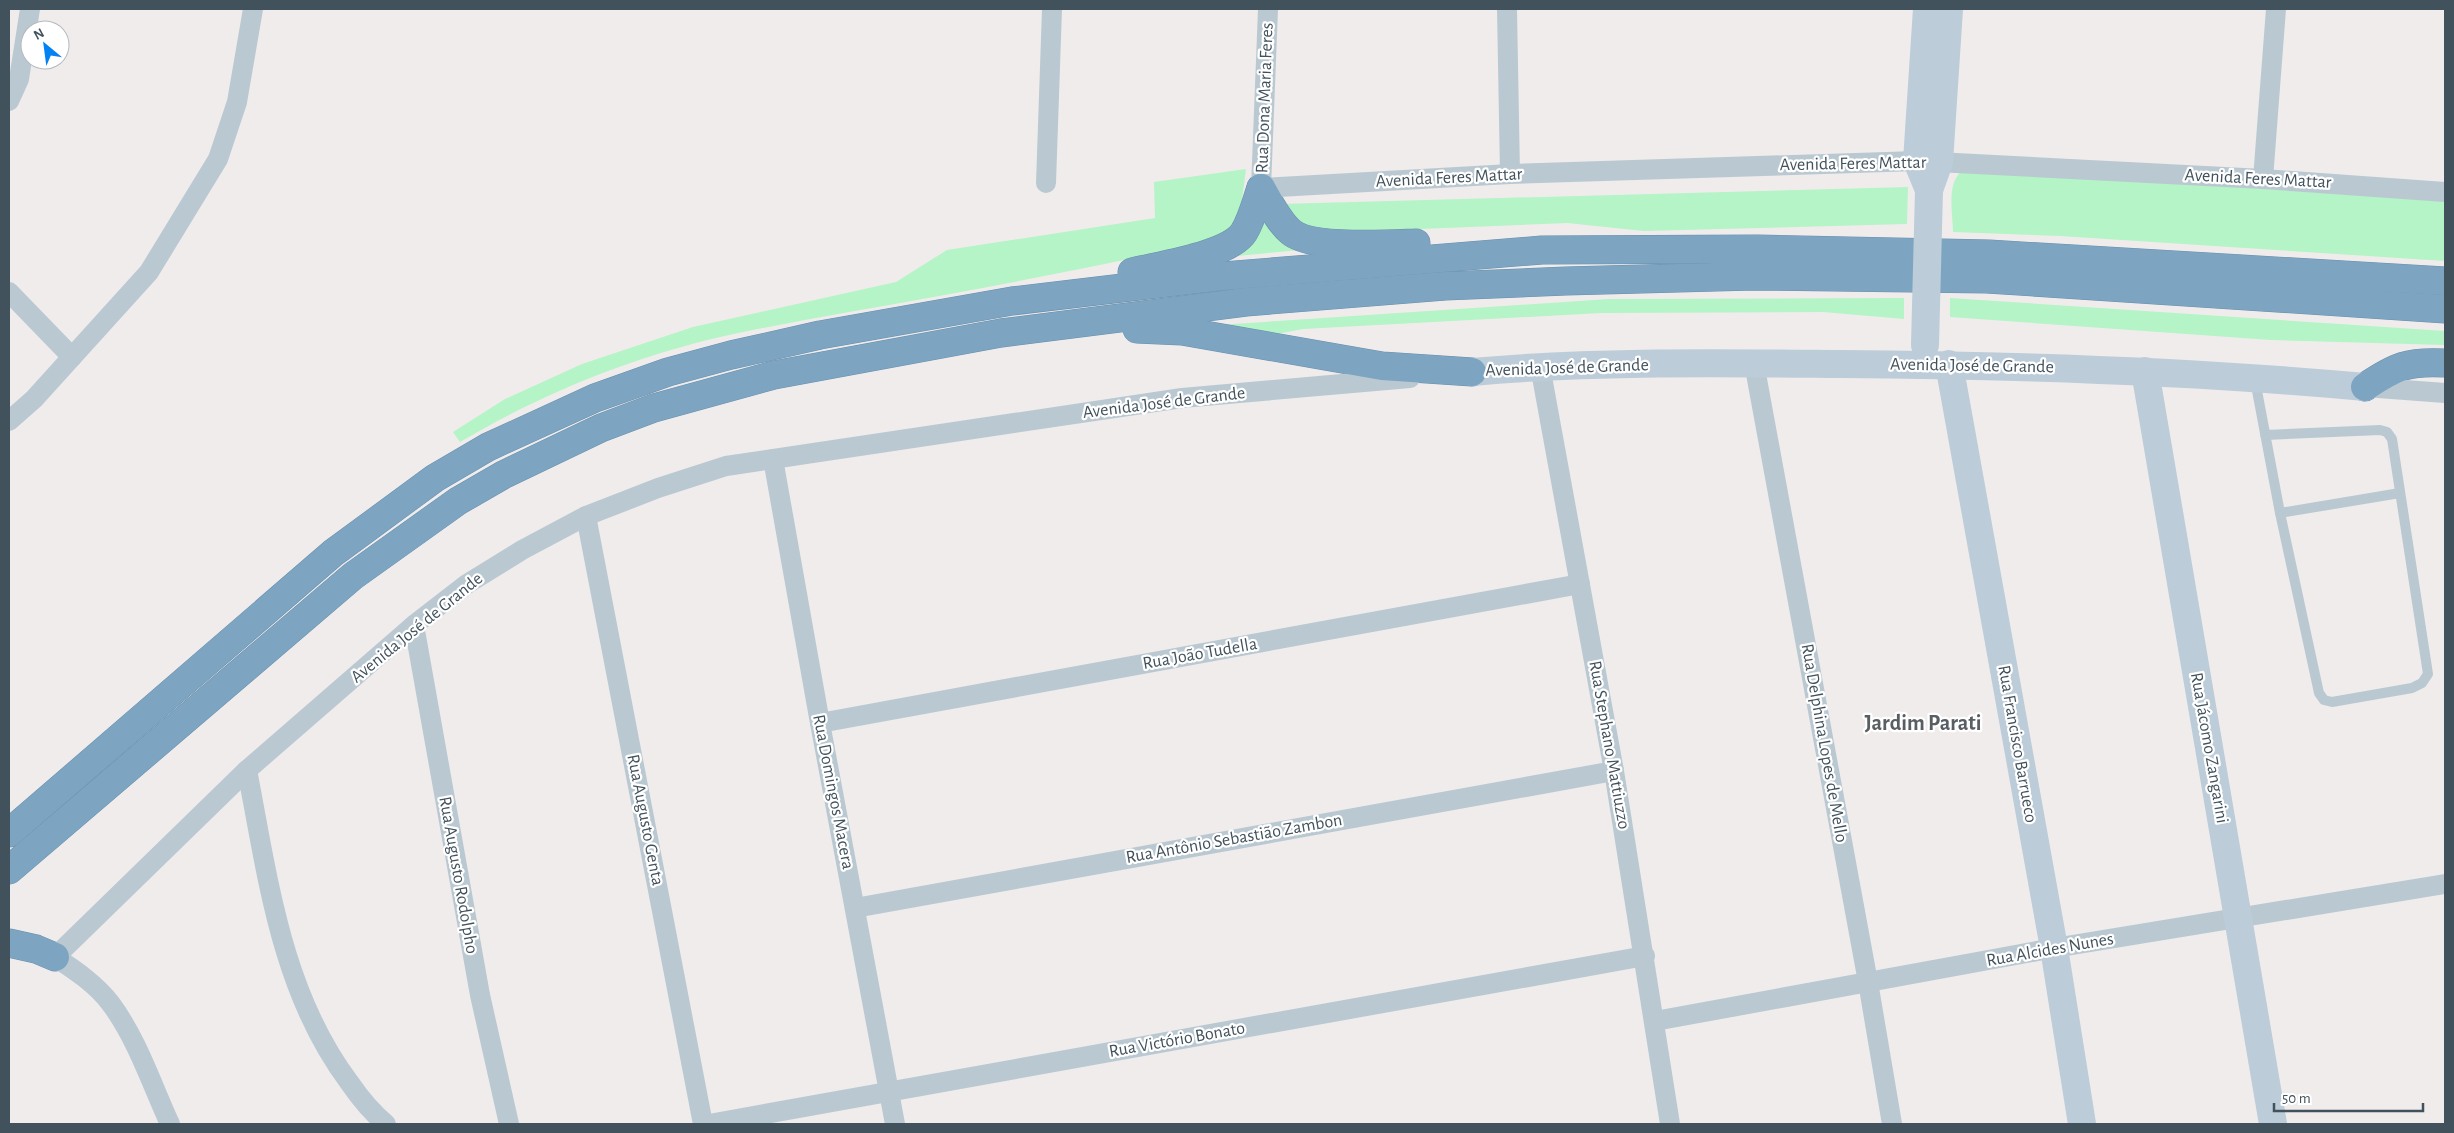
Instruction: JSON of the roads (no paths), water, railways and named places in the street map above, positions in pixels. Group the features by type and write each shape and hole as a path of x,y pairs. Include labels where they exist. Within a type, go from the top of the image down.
{"highway":[{"path":"1261,188 1282,223 1292,234 1303,238 1352,244 1500,242 1542,250"},
{"path":"1012,301 1222,250 1236,242 1245,231 1261,188"},
{"path":"9,833 333,553 435,478 488,447 595,398 668,372 820,335 1012,301 1223,276 1542,250 1758,249 1989,254 2445,281"},
{"path":"9,870 353,576 458,501 503,475 601,428 654,408 774,375 1001,333 1246,302 1445,286 1754,276 1987,279 2445,309"},
{"path":"1001,333 1150,329 1182,331 1382,366 1472,372"},
{"path":"2365,387 2392,369 2419,362 2445,363"},
{"path":"9,942 36,949 55,958"}],"street":[{"path":"9,101 19,80 30,9"},
{"path":"9,422 34,399 149,272 218,159 237,102 252,9"},
{"path":"1046,183 1052,9"},
{"name":"Rua Dona Maria Feres","path":"1261,188 1268,9"},
{"path":"1507,9 1510,174"},
{"path":"1928,9 1928,161"},
{"path":"1928,161 1949,9"},
{"path":"2263,179 2276,9"},
{"name":"Avenida Feres Mattar","path":"1261,188 1510,174 1928,161 2263,179 2445,192"},
{"name":"Rua Francisco Barrueco","path":"1928,161 1933,358 2054,948 2082,1124"},
{"path":"9,292 72,357"},
{"name":"Avenida José de Grande","path":"55,958 247,770 414,625 467,584 522,550 586,516 658,488 726,466 1182,398 1540,366 1933,358 2254,376 2445,393"},
{"name":"Rua Delphina Lopes de Mello","path":"1754,363 1868,982 1892,1124"},
{"name":"Rua Stephano Mattiuzzo","path":"1540,366 1614,771 1645,956 1670,1124"},
{"name":"Rua Jácomo Zangarini","path":"2145,371 2273,1124"},
{"name":"Rua Domingos Macera","path":"773,459 895,1124"},
{"name":"Rua Augusto Genta","path":"586,516 703,1124"},
{"name":"Rua João Tudella","path":"820,723 1580,584"},
{"name":"Rua Augusto Rodolpho","path":"414,625 480,995 509,1124"},
{"path":"247,770 277,920 289,968 309,1016 337,1066 372,1112 386,1124"},
{"name":"Rua Antônio Sebastião Zambon","path":"855,908 1614,771"},
{"name":"Rua Alcides Nunes","path":"1655,1021 2054,948 2445,884"},
{"name":"Rua Victório Bonato","path":"709,1124 1645,956"},
{"path":"55,958 86,980 111,1003 127,1030 170,1124"}],"lane":[{"path":"2254,376 2265,435 2280,514 2319,693 2324,700 2332,702 2412,688 2422,683 2428,674 2392,439 2387,432 2380,430 2265,435"},
{"path":"2280,514 2400,493"}],"district":[{"name":"Jardim Parati","path":"1923,723"}]}
